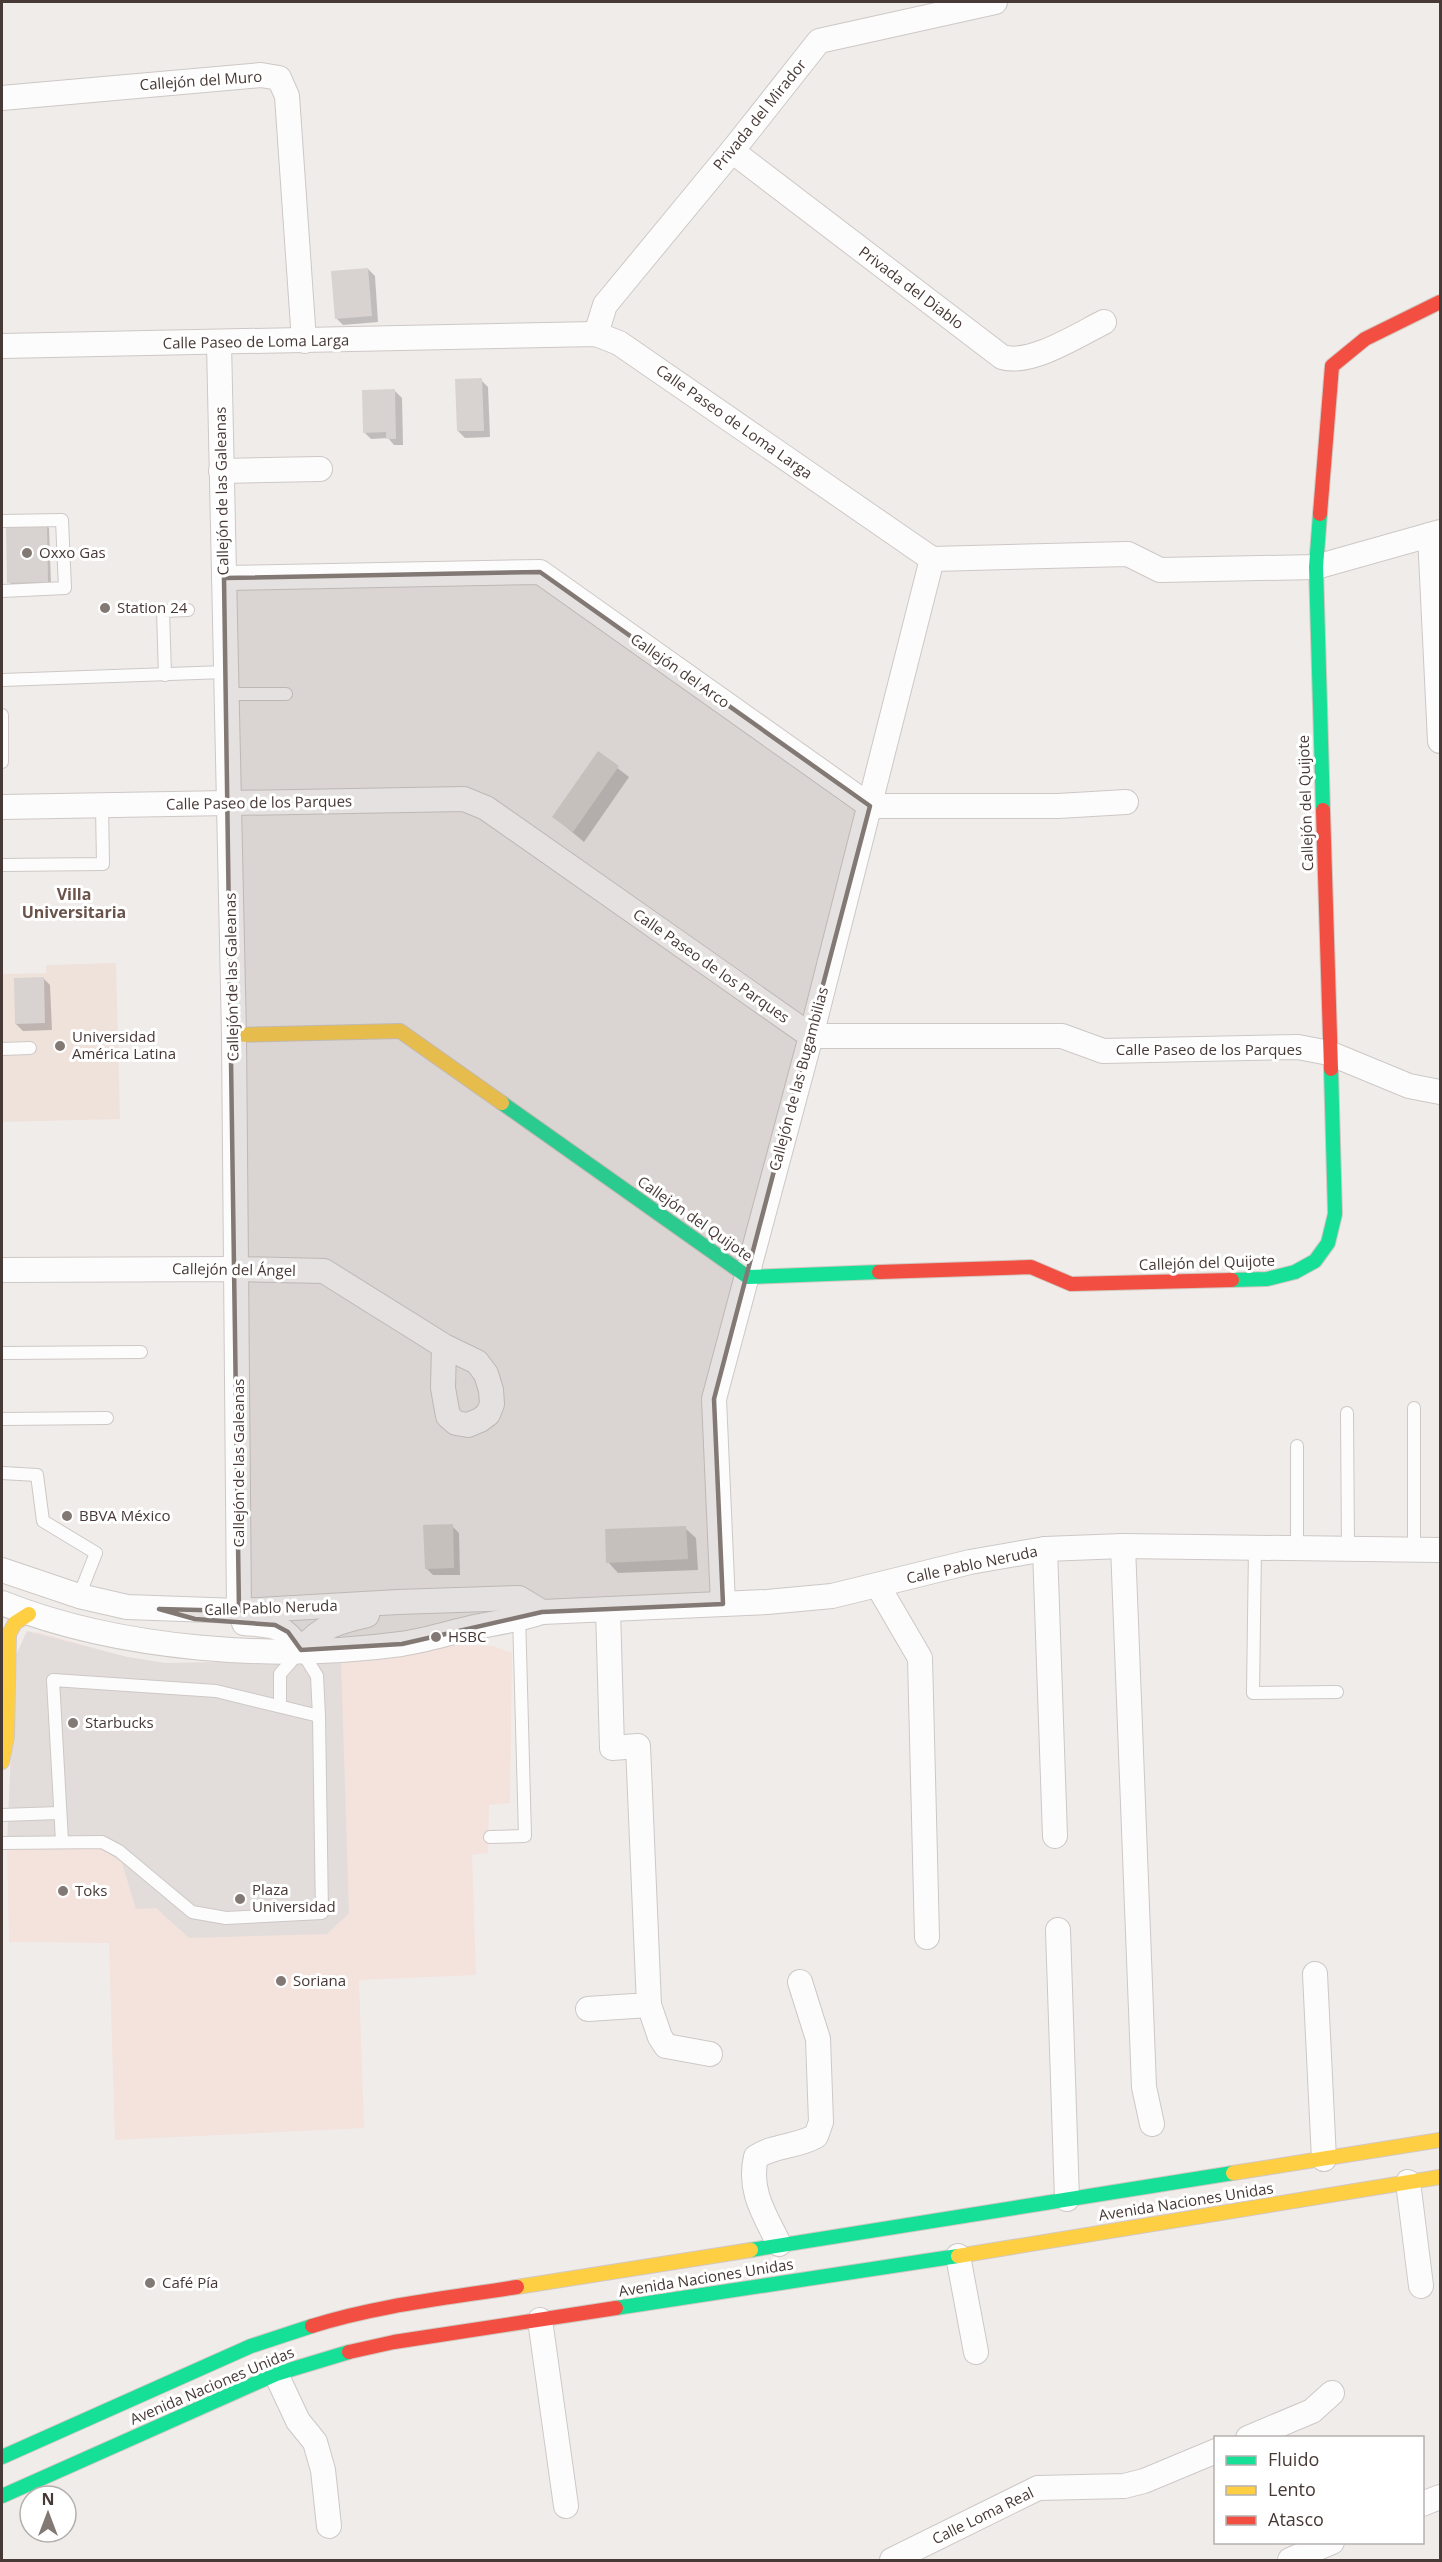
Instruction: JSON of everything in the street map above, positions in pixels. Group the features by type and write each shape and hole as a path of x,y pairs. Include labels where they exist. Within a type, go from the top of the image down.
{"street":[{"name":"Privada del Mirador","path":"596,334 604,305 732,151 819,40 995,2"},
{"name":"Callejón del Muro","path":"2,98 261,75 279,78 287,96 304,341"},
{"name":"Privada del Diablo","path":"732,151 1002,357 1012,360 1027,358 1104,322"},
{"name":"Callejón del Quijote","path":"234,1035 400,1030 748,1277 1031,1267 1071,1284 1266,1279 1292,1275 1311,1266 1326,1250 1333,1232 1335,1214 1316,567 1332,366 1365,339 1440,302"},
{"name":"Calle Paseo de Loma Larga","path":"2,346 596,334 619,343 932,559"},
{"name":"Callejón de las Galeanas","path":"219,343 238,1269 239,1611"},
{"path":"221,471 320,469"},
{"path":"932,559 1128,554 1160,570 1316,567 1435,533 1440,741"},
{"name":"Callejón de las Bugambilias","path":"723,1604 714,1399 811,1036 932,559"},
{"name":"Callejón del Arco","path":"224,578 540,572 870,806"},
{"name":"Calle Paseo de los Parques","path":"2,807 452,799 475,802 811,1036 1062,1036 1103,1051 1298,1047 1329,1053 1409,1086 1440,1092"},
{"path":"870,806 1058,806 1126,802"},
{"name":"Callejón del Ángel","path":"2,1270 324,1271 444,1346"},
{"path":"1123,1546 1144,2087 1152,2124"},
{"name":"Calle Pablo Neruda","path":"2,1570 79,1596 126,1607 239,1611 398,1602 542,1612 723,1604 832,1596 970,1562 1045,1549 1123,1546 1440,1550"},
{"path":"1045,1549 1055,1836"},
{"path":"878,1586 920,1658 927,1937"},
{"path":"159,1609 195,1619 275,1626 288,1632 301,1650 313,1636 329,1626 373,1614 398,1602"},
{"name":"Calle Pablo Neruda","path":"2,1603 59,1623 147,1641 251,1650 301,1650 402,1644 480,1626 519,1609"},
{"path":"608,1609 612,1748 638,1746 649,2005 660,2037 666,2046 710,2054"},
{"path":"2,1762 6,1728 9,1634 15,1623 29,1614"},
{"path":"1058,1930 1067,2199"},
{"path":"1315,1974 1324,2159"},
{"path":"779,2244 758,2202 752,2174 756,2157 765,2151 805,2143 816,2136 821,2122 818,2039 800,1982"},
{"path":"588,2009 649,2005"},
{"name":"Avenida Naciones Unidas","path":"2,2496 276,2374 332,2356 392,2325 779,2244 1440,2140"},
{"name":"Avenida Naciones Unidas","path":"2,2457 252,2346 338,2318 392,2325 540,2320 958,2256 1440,2177"},
{"path":"1408,2182 1421,2286"},
{"path":"958,2256 976,2352"},
{"path":"540,2320 566,2506"},
{"path":"276,2374 298,2421 315,2442 322,2470 329,2526"},
{"path":"1253,2436 1312,2411 1332,2393"},
{"name":"Calle Loma Real","path":"892,2560 1038,2488 1124,2486 1144,2481 1214,2451"},
{"path":"1424,2503 1440,2497"},
{"path":"1290,2560 1327,2544"}],"lane":[{"path":"2,521 62,520 65,588 2,591"},
{"path":"165,675 163,611 188,610"},
{"path":"2,680 165,675 286,694"},
{"path":"2,715 2,762"},
{"path":"2,865 103,864 102,806"},
{"path":"2,1049 30,1048"},
{"path":"2,1353 141,1352"},
{"path":"1414,1408 1414,1550"},
{"path":"1347,1413 1348,1549"},
{"path":"2,1419 108,1418"},
{"path":"1297,1446 1297,1549"},
{"path":"2,1473 37,1475 43,1521 96,1553 79,1596"},
{"path":"1255,1548 1253,1693 1337,1692"},
{"path":"490,1837 525,1836 519,1609"},
{"path":"2,1843 102,1842 111,1846 192,1912 226,1918 322,1913 319,1716 316,1676 301,1650 280,1674 280,1706"},
{"path":"62,1841 53,1680 216,1691 319,1716"},
{"path":"2,1815 59,1813"}],"highlighted area":[{"path":"540,572 870,806 714,1399 723,1604 542,1612 402,1644 301,1650 288,1632 275,1625 195,1619 159,1609 239,1611 224,578"}],"shaded area":[{"name":"Universidad América Latina","path":"116,963 120,1119 2,1122 2,974 46,973 46,965"},
{"path":"27,1631 127,1657 165,1663 341,1660 349,1913 327,1934 189,1938 156,1908 136,1909 122,1863 98,1846 7,1846 15,1657"},
{"name":"Plaza Universidad","path":"37,1632 127,1657 165,1663 341,1660 459,1645 493,1646 512,1653 510,1803 489,1805 488,1853 472,1855 476,1975 359,1980 364,2128 115,2140 109,1943 9,1942 7,1846 15,1657"}],"building":[{"path":"368,268 372,316 335,319 331,271"},
{"path":"482,378 484,431 457,431 455,379"},
{"path":"395,389 396,439 386,439 386,432 363,433 362,390"},
{"name":"Oxxo Gas","path":"47,524 48,582 7,583 6,525"},
{"path":"598,751 619,766 573,832 552,817"},
{"path":"44,977 45,1023 15,1024 14,978"},
{"path":"453,1524 454,1568 425,1569 423,1525"},
{"path":"686,1526 688,1559 606,1563 605,1529"}],"traffic: fast":[{"path":"1320,514 1316,567 1323,810"},
{"path":"1232,1280 1267,1279 1295,1272 1315,1261 1328,1243 1335,1214 1331,1069"},
{"path":"502,1103 748,1277 879,1272"},
{"path":"751,2250 1233,2173"},
{"path":"616,2308 958,2256"},
{"path":"2,2457 251,2346 312,2326"},
{"path":"2,2496 276,2374 349,2352"}],"traffic: slow":[{"path":"234,1035 400,1031 502,1103"},
{"path":"2,1762 7,1737 9,1634 15,1623 29,1614"},
{"path":"1233,2173 1440,2140"},
{"path":"958,2256 1440,2177"},
{"path":"517,2287 751,2250"}],"traffic: jam":[{"path":"1320,514 1332,366 1365,339 1440,302"},
{"path":"1323,810 1331,1069"},
{"path":"879,1272 1031,1267 1071,1284 1232,1280"},
{"path":"312,2326 388,2307 517,2287"},
{"path":"349,2352 394,2342 616,2308"}],"place":[{"name":"Oxxo Gas","path":"27,553"},
{"name":"Station 24","path":"105,608"},
{"name":"Universidad América Latina","path":"60,1046"},
{"name":"BBVA México","path":"67,1516"},
{"name":"HSBC","path":"436,1637"},
{"name":"Starbucks","path":"73,1723"},
{"name":"Toks","path":"63,1891"},
{"name":"Plaza Universidad","path":"240,1899"},
{"name":"Soriana","path":"281,1981"},
{"name":"Café Pía","path":"150,2283"}],"district":[{"name":"Villa Universitaria","path":"74,903"}]}
